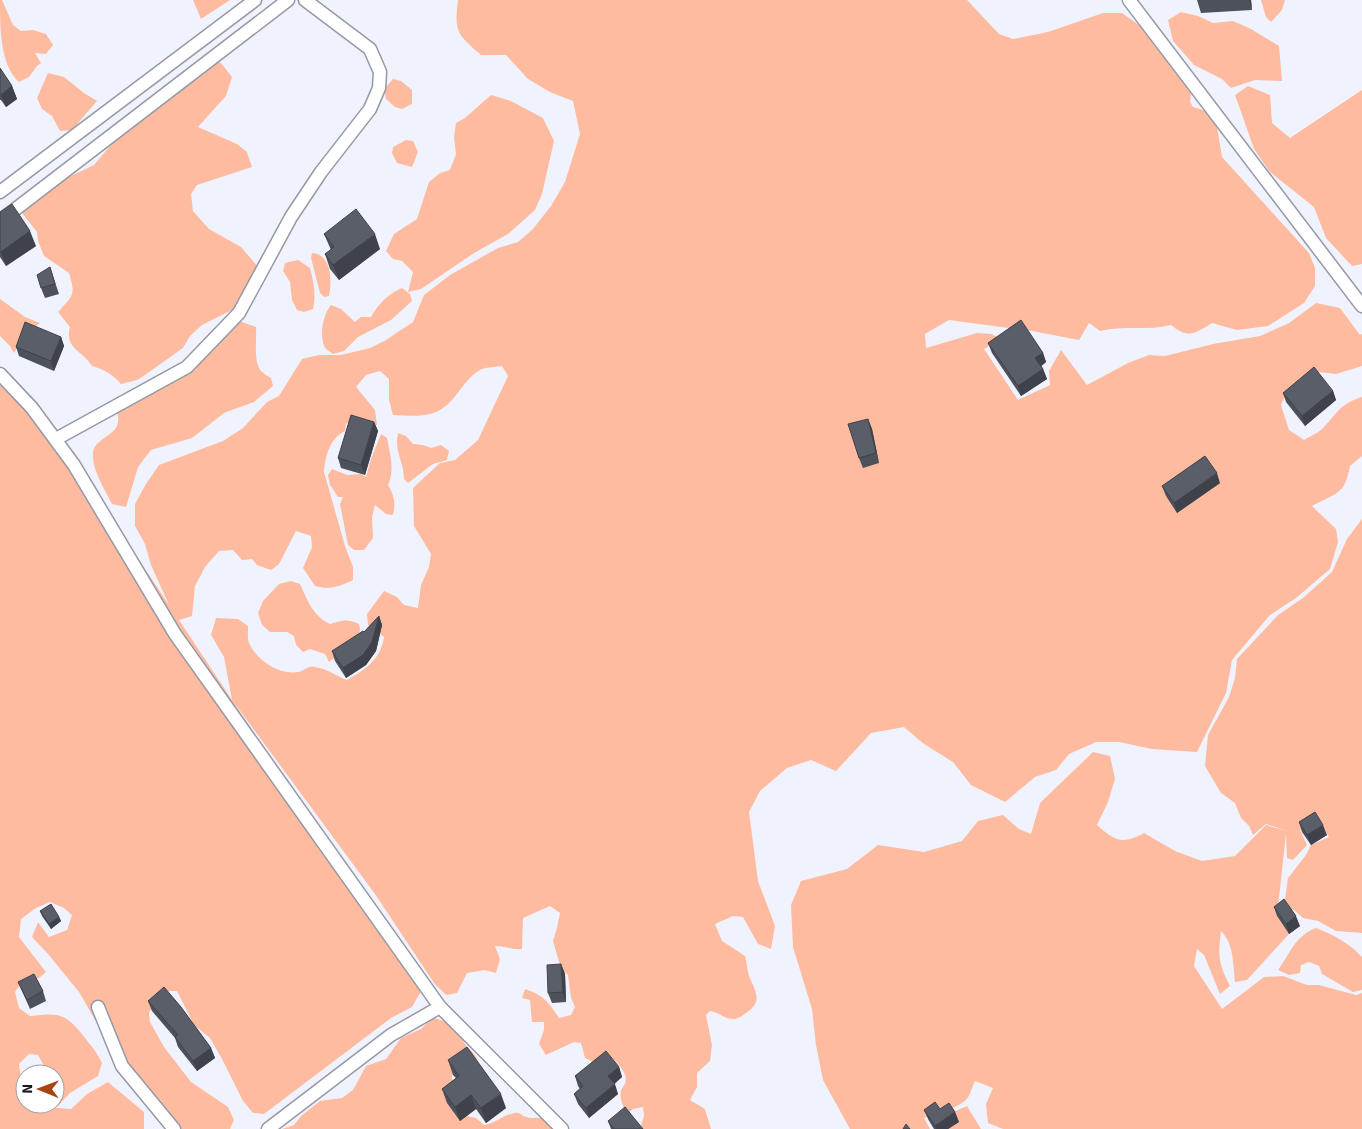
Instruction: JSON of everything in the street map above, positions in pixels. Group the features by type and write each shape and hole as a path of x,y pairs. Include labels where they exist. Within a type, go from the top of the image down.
{"street":[{"path":"0,192 255,0"},
{"path":"0,221 288,0"},
{"path":"56,440 187,367 239,312 291,216 321,172 370,108 379,88 380,72 370,49 305,0"},
{"path":"1129,0 1362,306"},
{"path":"0,374 32,408 74,465 175,634 440,1007 562,1129"},
{"path":"98,1007 122,1066 174,1129"},
{"path":"268,1129 391,1034 440,1007"}],"shaded area":[{"path":"0,0 2,0 13,25 21,31 33,30 46,34 53,45 46,54 35,53 41,63 29,77 19,82 8,66 2,45"},
{"path":"193,0 230,0 201,19"},
{"path":"458,0 967,0 999,34 1013,39 1048,32 1103,13 1122,13 1146,30 1175,68 1191,94 1190,102 1193,107 1206,111 1214,119 1222,157 1309,253 1315,268 1315,286 1304,303 1268,326 1237,330 1212,323 1192,333 1182,332 1171,325 1154,328 1118,328 1100,331 1089,323 1079,340 1032,331 949,320 925,334 926,348 977,333 991,334 1002,339 984,349 1018,400 1050,385 1049,371 1061,350 1087,385 1128,363 1149,355 1165,356 1213,344 1260,336 1289,323 1316,303 1340,308 1360,335 1362,334 1362,366 1336,374 1318,372 1302,377 1287,391 1281,405 1289,430 1304,440 1322,429 1344,406 1362,397 1362,456 1350,466 1345,483 1338,492 1312,506 1336,529 1338,542 1330,569 1296,598 1270,615 1232,660 1226,693 1197,752 1152,749 1119,742 1096,742 1069,754 1056,770 1035,777 1005,802 971,785 953,762 924,744 904,727 871,733 836,771 811,760 787,768 760,791 749,812 758,881 775,926 771,949 758,944 743,917 733,916 715,924 722,941 745,956 756,1000 752,1009 736,1019 710,1011 706,1015 712,1045 710,1061 697,1073 697,1087 690,1100 705,1109 711,1129 643,1129 641,1126 644,1116 643,1107 633,1109 627,1114 621,1097 621,1090 626,1080 625,1076 622,1069 611,1057 597,1064 585,1058 581,1043 574,1042 546,1055 539,1044 544,1030 544,1022 532,1022 530,1000 522,998 525,989 545,1000 559,1018 571,1015 575,1007 571,998 568,975 561,969 553,941 560,913 550,906 523,918 522,949 495,946 500,959 496,973 485,970 467,973 457,993 446,995 434,983 375,894 232,700 397,949 419,984 420,993 412,1007 391,1018 264,1114 253,1113 243,1101 210,1038 194,1025 177,991 169,991 149,1012 150,1022 164,1047 191,1082 228,1107 234,1120 230,1129 166,1129 79,992 32,937 38,922 49,937 67,930 72,915 64,908 50,902 36,908 21,919 19,937 46,972 39,978 23,981 15,992 19,1008 30,1016 47,1014 59,1016 70,1021 95,1051 102,1063 98,1076 70,1093 65,1098 65,1064 43,1064 38,1055 29,1054 19,1064 15,1064 15,1114 65,1114 65,1108 71,1109 87,1094 108,1082 144,1112 144,1129 0,1129 0,367 55,434 169,605 151,565 145,544 135,526 135,504 159,465 223,441 243,428 267,402 279,396 302,359 319,355 341,355 370,348 413,322 424,295 450,275 498,248 518,242 533,229 551,206 565,182 580,134 573,101 550,92 528,79 506,55 481,55 459,32 457,26","holes":["502,366 508,376 478,440 455,460 440,463 413,488 414,526 431,554 429,567 421,585 418,608 404,605 397,597 384,591 367,614 368,625 384,637 376,658 366,668 347,680 324,669 313,667 308,667 298,672 277,669 270,666 254,651 248,641 248,626 238,619 216,618 211,635 224,657 232,700 179,620 192,616 195,586 205,567 219,551 233,550 242,560 252,559 257,565 271,570 279,564 296,531 311,536 312,547 303,568 315,586 334,587 353,580 353,567 345,546 324,472 329,448 336,438 345,431 346,424 352,420 377,425 375,410 356,387 366,375 380,371 389,379 389,400 393,415 412,416 426,415 438,411 448,404 476,373 484,368"]},
{"path":"1261,0 1285,0 1282,10 1271,22 1266,17"},
{"path":"1181,12 1198,16 1213,23 1233,21 1251,29 1279,46 1282,81 1255,80 1231,88 1222,79 1194,65 1173,41 1168,20"},
{"path":"210,60 221,63 232,77 226,96 198,127 237,144 247,152 252,167 197,185 191,194 193,211 209,229 241,247 259,268 250,294 234,309 202,325 190,336 183,348 145,375 137,380 121,384 108,372 92,366 72,344 69,334 70,327 58,312 72,295 73,291 69,273 44,256 38,241 37,232 22,213 22,208 46,188 94,165 116,139"},
{"path":"48,73 64,77 97,101 72,130 60,131 52,116 42,109 37,98"},
{"path":"393,79 401,81 412,90 412,104 402,109 395,107 386,99 384,89"},
{"path":"1248,86 1270,95 1272,123 1290,138 1362,90 1362,264 1352,266 1326,238 1314,207 1270,172 1254,149 1235,95"},
{"path":"491,95 511,101 543,118 554,141 542,194 535,210 508,234 474,253 421,289 408,292 413,272 402,261 393,259 386,251 394,234 417,219 429,182 440,173 450,170 456,154 454,138 456,123 465,118"},
{"path":"406,140 413,141 418,152 412,167 397,163 392,153 393,147"},
{"path":"312,253 324,258 327,263 330,276 329,296 324,297 320,293 311,258"},
{"path":"298,260 310,268 313,279 313,309 304,312 297,310 292,300 290,282 283,271 285,263"},
{"path":"402,288 410,294 412,301 391,320 358,337 344,351 333,354 326,349 322,339 322,326 331,305 341,309 355,322 361,317 371,317 384,300"},
{"path":"0,299 25,317 40,323 36,326 30,326 14,353 0,336"},
{"path":"229,320 256,327 257,362 261,371 271,378 273,386 254,402 224,413 192,438 151,450 138,467 126,507 112,504 97,473 93,454 97,444 117,426 116,409 168,378"},
{"path":"398,433 406,436 413,444 431,448 441,445 449,451 447,460 433,464 408,483 404,479 397,446"},
{"path":"381,434 387,438 392,468 388,485 394,499 393,515 386,514 375,505 372,517 373,538 364,550 354,550 348,545 340,504 343,497 338,497 330,485 328,475 332,469 347,475 361,474 366,477"},
{"path":"1362,519 1362,933 1336,931 1318,921 1303,918 1294,910 1284,907 1288,878 1306,855 1311,845 1329,837 1319,820 1300,830 1307,845 1293,860 1287,858 1286,834 1277,916 1289,934 1247,980 1235,982 1231,948 1221,931 1220,959 1230,986 1220,994 1204,955 1197,949 1194,966 1222,1009 1264,977 1283,976 1307,985 1319,985 1356,995 1362,993 1362,1129 1003,1129 988,1123 986,1104 993,1088 975,1081 966,1100 951,1109 924,1118 930,1129 850,1129 823,1080 816,1045 812,1009 793,947 791,905 801,881 847,869 878,845 924,852 962,841 978,821 1003,815 1019,829 1031,834 1040,803 1093,752 1110,756 1115,779 1108,802 1097,825 1114,838 1130,839 1144,833 1175,851 1202,861 1235,856 1266,825 1287,831 1266,824 1253,835 1249,826 1241,818 1235,803 1221,793 1205,766 1208,735 1229,697 1235,678 1237,659 1278,615 1303,598 1332,572 1347,539"},
{"path":"291,581 300,584 311,607 330,624 347,621 359,624 359,636 351,646 329,662 325,654 310,649 303,652 296,645 294,636 287,632 270,632 262,625 258,613 263,601 279,584"},
{"path":"1316,928 1341,940 1362,957 1362,990 1353,992 1322,974 1319,966 1309,962 1301,965 1300,973 1289,975 1278,970 1298,940"},
{"path":"432,1018 445,1022 460,1033 465,1044 475,1055 478,1064 453,1071 452,1078 462,1115 476,1118 484,1125 507,1115 518,1113 528,1118 543,1118 554,1129 282,1129 294,1125 301,1116 320,1101 342,1098 353,1090 366,1066 386,1059 401,1038 421,1029"},
{"path":"967,1106 981,1129 948,1129 959,1122 953,1112"}],"building":[{"path":"0,68 12,86 1,95 0,93"},
{"path":"12,204 30,231 1,252 0,212"},
{"path":"356,209 375,234 333,265 325,254 334,247 324,234"},
{"path":"50,267 55,284 41,288 37,275"},
{"path":"1021,320 1043,353 1035,358 1043,369 1018,386 988,343"},
{"path":"25,322 61,337 51,361 16,347"},
{"path":"1314,367 1333,391 1302,416 1283,393"},
{"path":"351,415 374,422 361,465 338,458"},
{"path":"868,419 876,453 859,458 848,424"},
{"path":"1205,456 1217,473 1174,503 1162,486"},
{"path":"379,616 372,642 363,655 343,668 332,651 364,632"},
{"path":"1315,812 1323,825 1307,835 1299,822"},
{"path":"1284,899 1296,916 1286,924 1274,907"},
{"path":"51,904 59,917 49,924 40,911"},
{"path":"561,964 563,992 548,993 547,965"},
{"path":"34,974 43,991 27,1000 18,982"},
{"path":"164,987 211,1048 193,1061 175,1037 178,1035 148,1001"},
{"path":"467,1047 501,1094 481,1108 471,1095 455,1107 442,1089 459,1076 448,1060"},
{"path":"606,1051 619,1067 608,1076 615,1084 586,1108 574,1094 583,1086 575,1076"},
{"path":"935,1102 940,1109 949,1103 955,1112 935,1126 924,1110"},
{"path":"625,1107 643,1129 614,1129 608,1121"},
{"path":"906,1124 910,1129 903,1129"}]}
